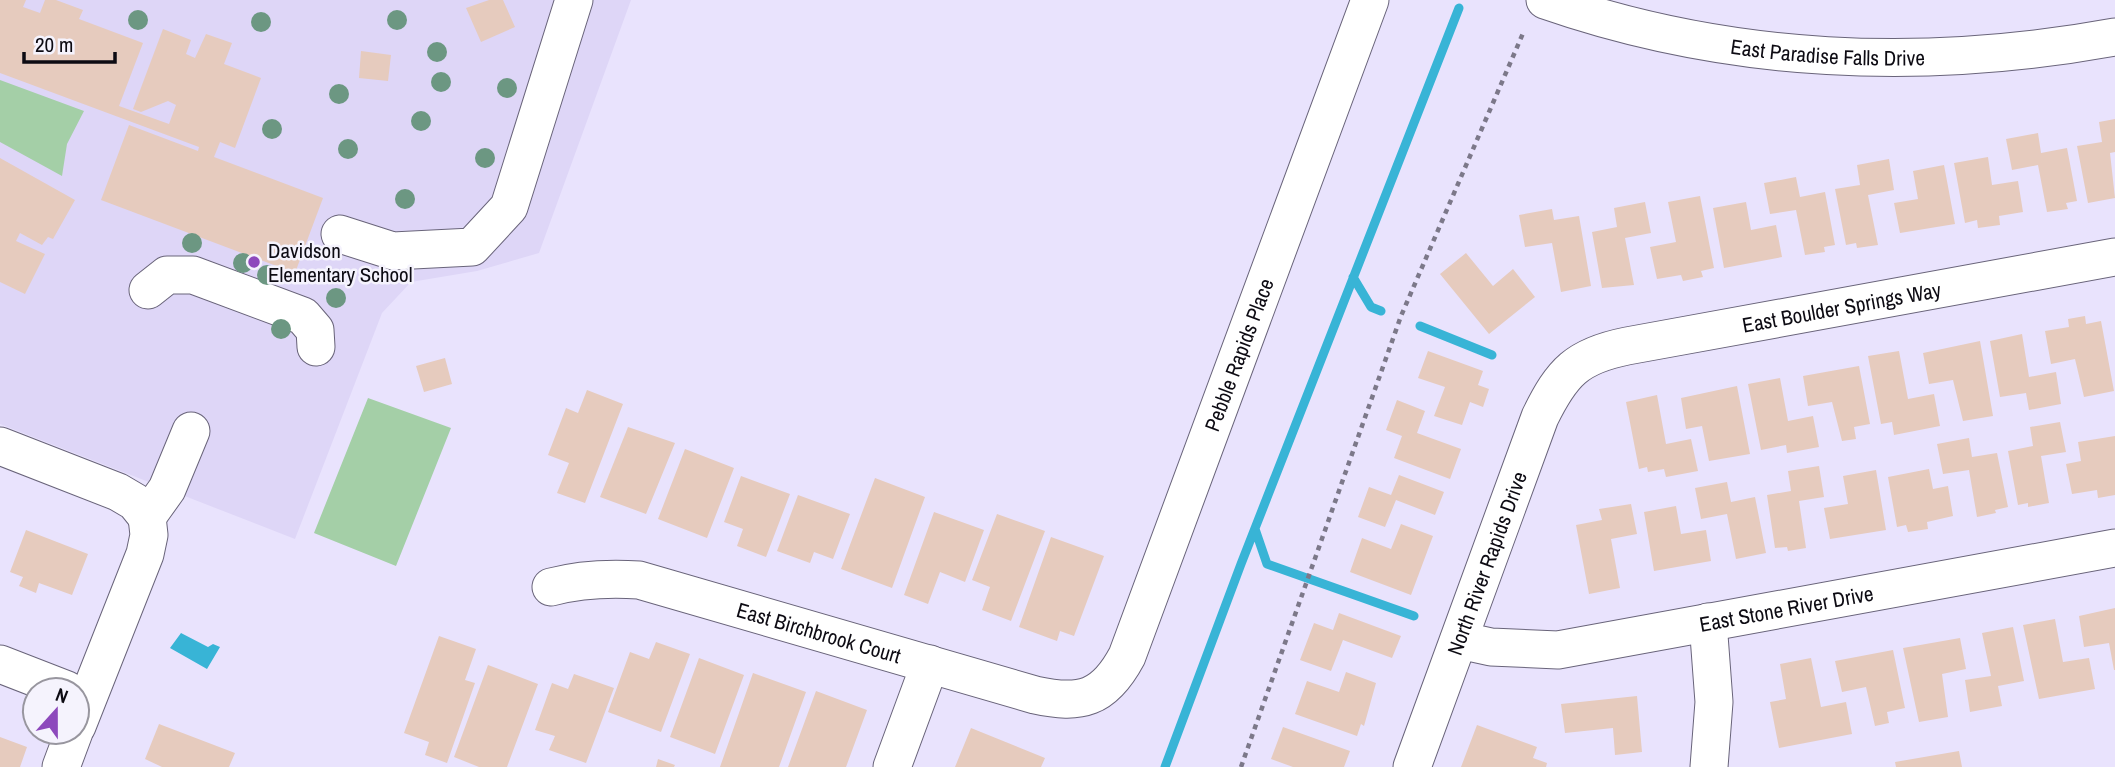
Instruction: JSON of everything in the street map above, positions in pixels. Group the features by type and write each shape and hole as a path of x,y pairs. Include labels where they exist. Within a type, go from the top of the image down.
{"street":[{"path":"340,234 393,251 472,247 509,207 574,0"},
{"name":"Pebble Rapids Place","path":"1088,697 1104,689 1117,675 1127,656 1370,0"},
{"name":"East Paradise Falls Drive","path":"1545,0 1598,18 1690,39 1746,48 1844,57 1980,56 2115,37"},
{"name":"East Boulder Springs Way","path":"1572,366 1597,352 2115,257"},
{"path":"148,290 167,275 193,275 303,316 315,330 316,347"},
{"name":"North River Rapids Drive","path":"1412,767 1540,416 1553,390 1572,366"},
{"path":"147,517 167,489 191,430"},
{"path":"0,436 0,446 118,492 135,502 147,517 149,535 145,554 89,676"},
{"name":"East Stone River Drive","path":"1459,640 1513,649 1558,650 2115,548"},
{"name":"East Birchbrook Court","path":"551,587 578,580 607,578 665,585 1051,698 1088,697"},
{"path":"1708,622 1714,702 1709,767"},
{"path":"0,664 24,676"},
{"path":"892,767 930,664"},
{"path":"61,767 69,746"}],"path":[{"path":"1241,767 1401,316 1524,31"}],"shaded area":[{"name":"Davidson Elementary School","path":"0,0 631,0 539,253 477,271 411,282 382,313 295,539 0,424"}],"green space":[{"path":"0,80 84,111 67,144 62,176 0,142"},
{"path":"368,398 451,428 396,566 314,533"}],"water":[{"path":"181,633 208,647 213,644 220,647 207,669 170,648"}],"building":[{"path":"0,0 26,0 23,7 40,13 45,0 56,0 83,10 79,19 143,43 119,106 169,124 176,105 168,101 141,112 133,109 163,29 191,40 186,54 195,58 206,34 232,43 224,64 261,78 235,148 220,142 214,157 323,198 295,273 101,200 129,125 198,151 199,147 0,73"},
{"path":"489,0 503,0 515,27 481,42 466,8"},
{"path":"361,51 391,55 388,81 359,78"},
{"path":"2115,119 2115,152 2110,153 2115,198 2088,203 2077,146 2102,142 2099,122"},
{"path":"2038,133 2041,153 2067,148 2077,201 2066,203 2068,209 2047,212 2038,165 2012,170 2006,139"},
{"path":"1988,157 1992,185 2018,181 2023,212 1999,216 2000,225 1978,228 1977,220 1965,223 1954,163"},
{"path":"0,158 75,200 53,239 48,237 42,245 20,233 16,241 45,254 25,294 0,282"},
{"path":"1889,159 1894,190 1868,195 1878,245 1857,248 1856,243 1846,245 1835,189 1860,185 1857,165"},
{"path":"1944,165 1955,224 1900,233 1894,203 1918,199 1913,171"},
{"path":"1796,177 1800,197 1825,192 1835,245 1824,247 1825,252 1805,255 1796,210 1770,214 1764,183"},
{"path":"1700,196 1714,268 1701,271 1703,277 1683,281 1681,275 1657,279 1650,247 1676,242 1668,202"},
{"path":"1645,202 1651,233 1625,238 1634,285 1602,288 1592,232 1617,227 1614,208"},
{"path":"1746,202 1751,230 1776,225 1782,257 1724,268 1713,208"},
{"path":"1552,209 1554,220 1579,216 1591,286 1561,292 1552,243 1525,247 1519,215"},
{"path":"1466,253 1493,286 1513,269 1535,297 1489,334 1440,274"},
{"path":"2085,316 2086,324 2101,321 2114,391 2084,397 2075,359 2051,364 2045,331 2069,327 2068,319"},
{"path":"2022,334 2029,377 2056,372 2061,404 2029,410 2026,393 2000,397 1990,341"},
{"path":"1980,341 1993,416 1963,421 1953,380 1929,384 1923,353"},
{"path":"1428,351 1483,371 1478,385 1489,389 1483,407 1470,402 1462,425 1434,416 1445,387 1418,378"},
{"path":"1899,351 1908,399 1934,394 1940,426 1894,435 1892,422 1881,424 1868,356"},
{"path":"445,358 452,384 424,392 416,366"},
{"path":"1859,366 1870,424 1854,427 1856,439 1842,441 1832,402 1808,406 1803,376"},
{"path":"1780,378 1788,421 1813,416 1819,447 1787,453 1786,445 1761,450 1748,384"},
{"path":"1737,386 1750,454 1709,461 1702,426 1686,429 1681,398"},
{"path":"587,390 623,404 585,503 557,493 569,463 548,455 566,408 578,413"},
{"path":"1657,395 1666,444 1691,439 1698,471 1666,477 1664,469 1648,472 1647,467 1639,469 1626,402"},
{"path":"1397,400 1425,411 1417,433 1461,449 1450,479 1394,458 1402,436 1386,430"},
{"path":"2060,422 2066,452 2041,456 2049,503 2028,507 2028,503 2018,505 2008,451 2033,446 2030,427"},
{"path":"628,427 675,443 646,514 600,497"},
{"path":"2115,436 2115,495 2098,498 2097,490 2072,494 2066,464 2081,461 2078,442"},
{"path":"1969,438 1972,457 1997,453 2008,507 1995,510 1996,513 1977,517 1969,470 1943,474 1937,444"},
{"path":"685,449 734,468 707,538 658,519"},
{"path":"1819,466 1824,497 1799,501 1806,548 1788,551 1787,547 1775,548 1767,495 1791,491 1788,471"},
{"path":"1929,469 1933,489 1948,486 1953,516 1927,522 1928,529 1908,532 1906,525 1897,527 1888,477"},
{"path":"1876,470 1886,530 1830,539 1824,508 1848,504 1843,476"},
{"path":"1399,475 1444,492 1435,515 1396,500 1385,527 1358,517 1369,487 1391,495"},
{"path":"741,476 790,494 766,557 737,546 743,529 724,522"},
{"path":"875,478 925,497 892,588 841,569"},
{"path":"1727,482 1731,502 1755,497 1766,553 1736,559 1727,514 1701,519 1695,488"},
{"path":"798,495 850,514 833,559 814,552 810,563 777,551"},
{"path":"1631,504 1637,534 1611,539 1620,588 1589,594 1576,525 1602,520 1599,509"},
{"path":"1676,506 1681,534 1706,530 1711,561 1654,571 1644,512"},
{"path":"934,512 984,530 965,582 940,572 928,604 904,595"},
{"path":"997,514 1045,531 1011,621 982,610 990,587 972,580"},
{"path":"1401,524 1433,536 1411,595 1350,572 1362,538 1391,549"},
{"path":"26,530 88,554 72,595 39,583 36,593 19,586 23,577 10,572"},
{"path":"1051,537 1104,556 1074,636 1060,631 1057,641 1019,627"},
{"path":"2115,608 2114,670 2109,643 2084,647 2079,616"},
{"path":"1339,613 1401,636 1392,658 1343,640 1331,671 1300,660 1314,623 1333,630"},
{"path":"2055,619 2063,662 2089,658 2095,689 2039,699 2023,625"},
{"path":"2013,627 2024,681 1998,686 2002,706 1970,712 1965,680 1991,676 1982,633"},
{"path":"439,636 476,649 465,680 475,683 447,763 425,755 429,742 404,733"},
{"path":"1960,638 1966,669 1942,674 1948,717 1919,722 1903,648"},
{"path":"656,642 690,654 661,732 608,712 630,652 649,659"},
{"path":"1893,650 1905,708 1887,712 1889,723 1875,726 1866,687 1842,692 1835,661"},
{"path":"699,658 744,675 715,754 670,737"},
{"path":"1811,658 1821,707 1846,702 1852,734 1779,748 1770,702 1786,699 1780,664"},
{"path":"488,665 538,684 507,767 479,767 454,757"},
{"path":"1346,672 1376,683 1364,726 1361,724 1357,736 1295,714 1307,681 1339,692"},
{"path":"753,673 806,692 779,767 720,767"},
{"path":"574,674 614,688 586,763 549,750 555,736 535,730 552,683 568,689"},
{"path":"816,691 867,710 846,767 788,767"},
{"path":"1637,696 1642,752 1615,755 1613,728 1565,733 1561,704"},
{"path":"159,724 235,753 229,767 162,767 145,759"},
{"path":"1477,725 1537,747 1533,758 1547,763 1546,767 1461,767"},
{"path":"1283,727 1350,751 1344,767 1293,767 1271,759"},
{"path":"971,728 1045,758 1041,767 955,767"},
{"path":"0,737 27,747 20,767 0,767"},
{"path":"1959,751 1962,767 1896,767 1895,762"},
{"path":"658,759 675,765 656,767"}],"waterway":[{"path":"1165,767 1241,564 1459,8"},
{"path":"1353,277 1371,307 1381,311"},
{"path":"1420,326 1492,355"},
{"path":"1255,529 1267,564 1414,616"}],"place":[{"name":"Davidson Elementary School","path":"254,262"}]}
